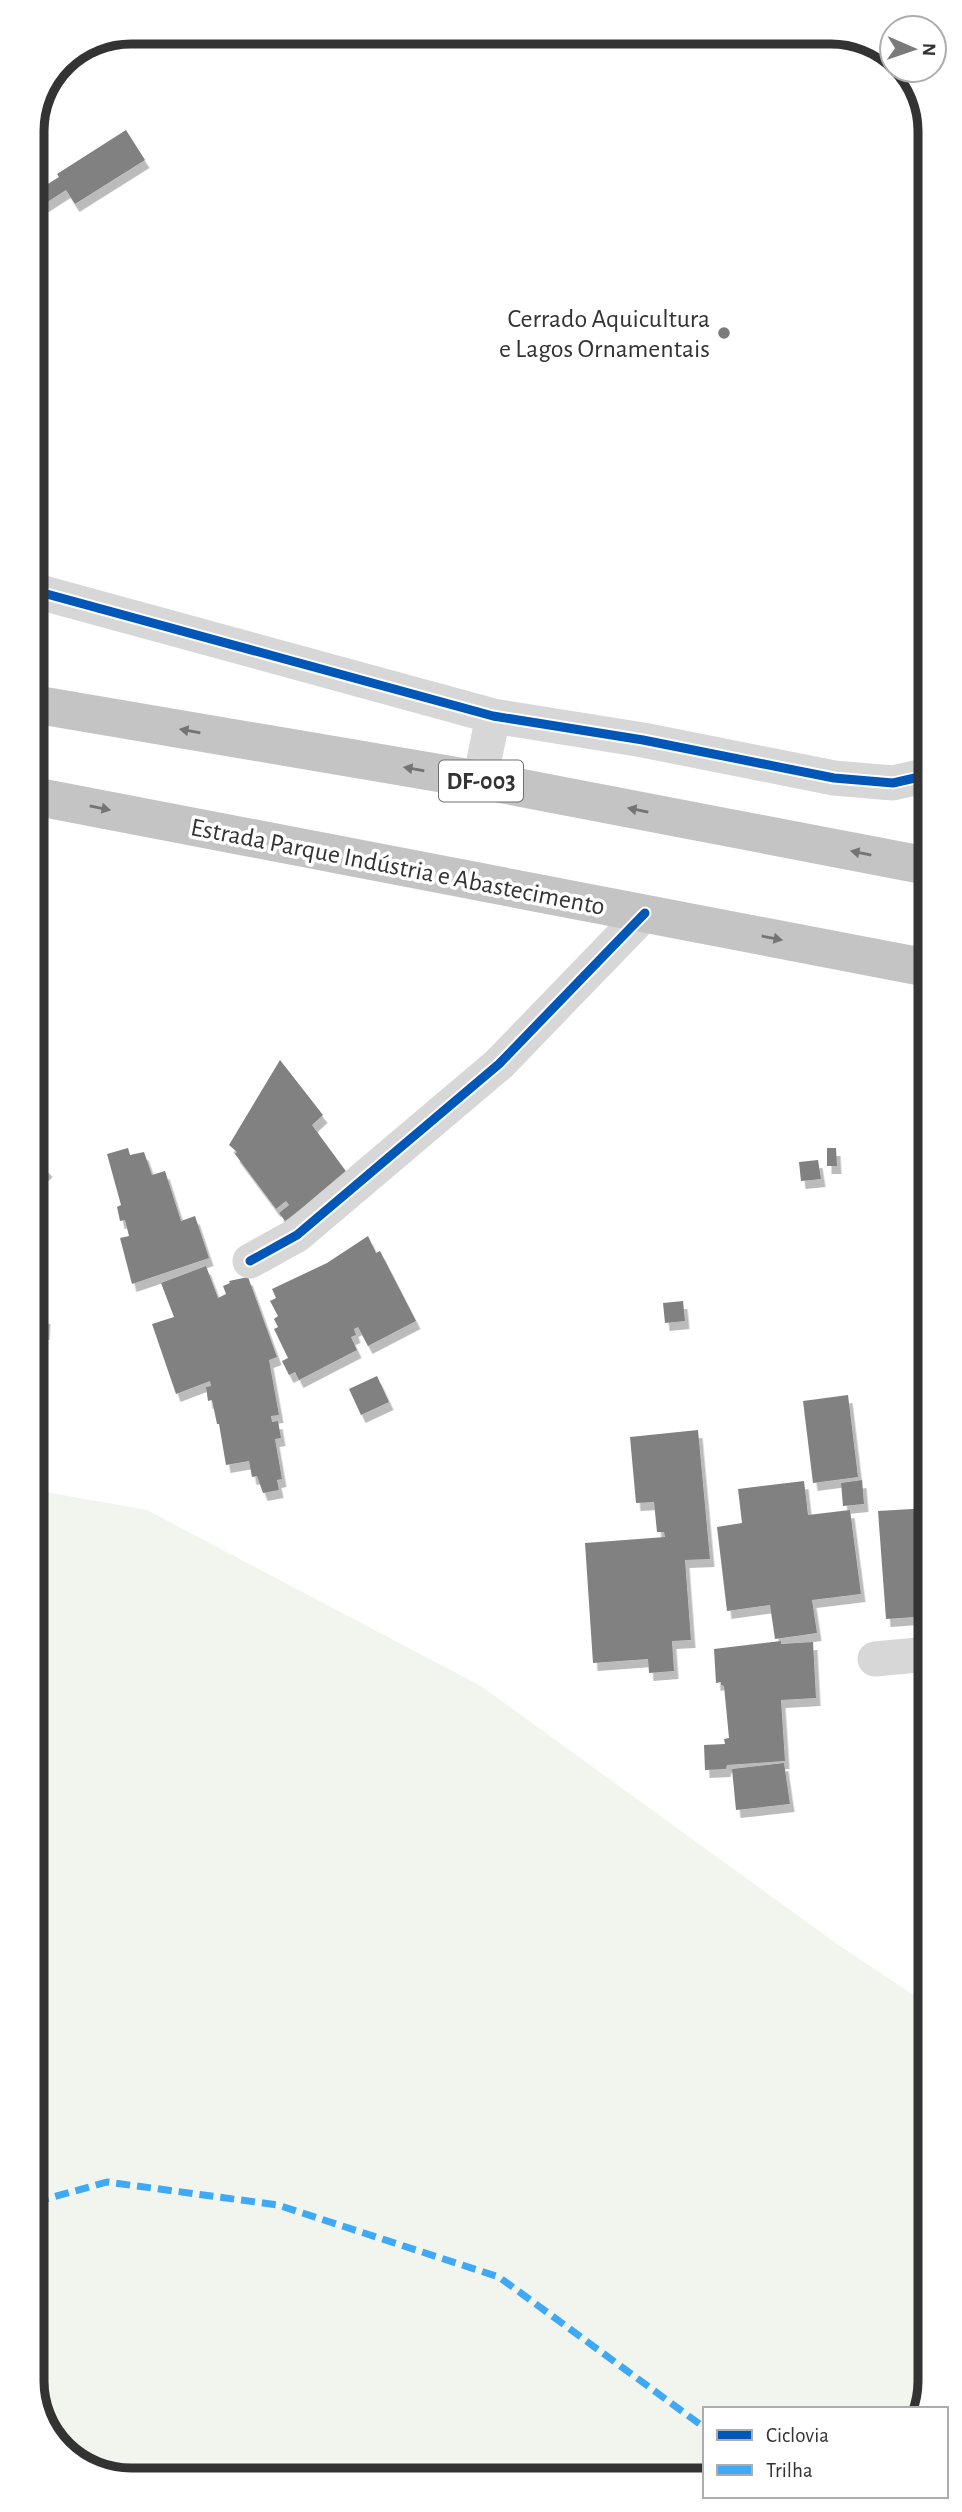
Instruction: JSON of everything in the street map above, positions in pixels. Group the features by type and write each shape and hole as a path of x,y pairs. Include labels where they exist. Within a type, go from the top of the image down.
{"highway":[{"name":"DF-003","path":"44,706 480,780 918,864"},
{"name":"Estrada Parque Indústria e Abastecimento","path":"44,798 918,966"}],"street":[{"path":"44,593 493,716 643,740 834,778 893,783 918,777"},
{"path":"480,780 493,716"},
{"path":"250,1261 297,1235 499,1064 645,913"},
{"path":"875,1659 918,1655"}],"shaded area":[{"path":"44,1492 147,1510 481,1686 840,1946 918,1998 918,2392 914,2407 703,2407 703,2468 125,2468 103,2464 87,2457 58,2429 50,2414 44,2392"}],"building":[{"path":"126,130 145,160 75,204 66,190 44,204 44,186 59,177 57,174"},
{"path":"280,1060 323,1115 312,1125 348,1174 285,1221 279,1213 289,1205 286,1201 276,1209 235,1154 237,1152 229,1145"},
{"path":"128,1148 130,1155 144,1152 152,1175 165,1171 181,1221 195,1216 209,1258 132,1284 120,1238 129,1236 125,1220 120,1221 117,1207 121,1205 107,1154"},
{"path":"827,1148 836,1148 837,1166 827,1166"},
{"path":"818,1160 821,1179 801,1181 799,1162"},
{"path":"368,1236 376,1253 380,1251 416,1321 368,1346 358,1327 354,1329 356,1335 351,1337 357,1350 299,1380 295,1372 289,1375 282,1361 288,1358 274,1329 278,1327 274,1319 278,1316 270,1301 276,1298 272,1289 327,1263"},
{"path":"206,1266 218,1298 226,1294 223,1286 230,1283 229,1281 248,1277 277,1357 269,1360 279,1415 271,1416 272,1422 278,1421 281,1438 275,1439 282,1479 277,1480 279,1490 263,1493 257,1476 252,1477 249,1461 226,1465 219,1424 212,1400 208,1401 206,1387 211,1386 210,1381 176,1394 152,1324 174,1317 161,1283"},
{"path":"683,1301 685,1321 665,1323 663,1303"},
{"path":"377,1376 389,1402 361,1415 349,1389"},
{"path":"848,1395 858,1477 813,1483 803,1401"},
{"path":"698,1430 710,1559 685,1560 691,1640 672,1641 674,1671 649,1673 648,1659 593,1663 585,1543 665,1537 664,1532 657,1532 654,1502 636,1503 630,1437"},
{"path":"862,1480 864,1504 843,1506 841,1483"},
{"path":"804,1481 808,1515 850,1510 861,1594 812,1600 817,1633 775,1639 770,1605 727,1611 717,1527 742,1523 738,1489"},
{"path":"918,1509 918,1617 886,1619 878,1511"},
{"path":"781,1641 781,1644 813,1642 816,1698 781,1700 785,1761 727,1765 726,1769 705,1770 704,1745 725,1744 724,1739 729,1738 724,1686 721,1682 716,1683 714,1649"},
{"path":"784,1763 790,1804 736,1810 732,1769"}],"marked path":[{"path":"44,2200 107,2182 278,2205 499,2277 703,2427"}],"cycle path":[{"path":"44,593 493,716 643,740 834,778 893,783 918,777"},
{"path":"250,1261 297,1235 499,1064 645,913"}],"place":[{"name":"Cerrado Aquicultura e Lagos Ornamentais","path":"724,333"}]}
